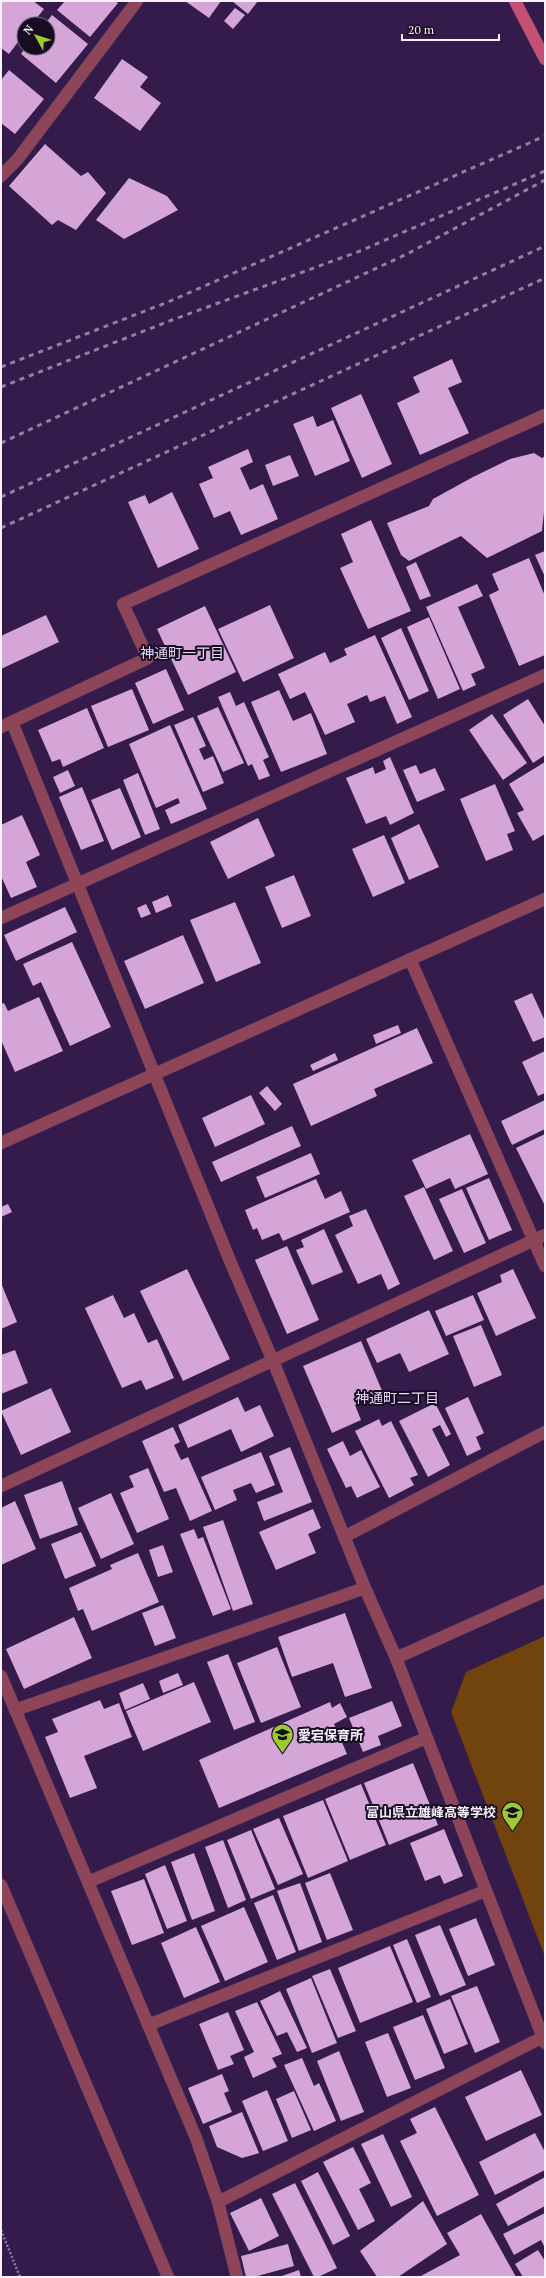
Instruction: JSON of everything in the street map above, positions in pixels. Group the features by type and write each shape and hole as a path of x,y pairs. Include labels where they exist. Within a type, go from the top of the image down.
{"main road":[{"path":"515,1 545,59"}],"street":[{"path":"1,176 17,160 137,1"},
{"path":"1,727 148,658 124,604 545,415"},
{"path":"1,918 78,885 161,845 545,675"},
{"path":"12,722 154,1074 365,1588 396,1658 485,1891 544,2039 218,2202"},
{"path":"1,1143 545,899"},
{"path":"410,959 545,1266"},
{"path":"1,1486 545,1235"},
{"path":"344,1537 545,1432"},
{"path":"15,1710 365,1588"},
{"path":"396,1658 545,1591"},
{"path":"1,1676 196,2138 218,2202 236,2277"},
{"path":"88,1882 426,1738"},
{"path":"1,1885 168,2277"},
{"path":"148,2025 485,1891"}],"path":[{"path":"1,2230 20,2277"}],"shaded area":[{"name":"富山県立雄峰高等学校","path":"545,1636 545,1957 451,1712 466,1672"}],"building":[{"path":"1,1 33,1 44,9 38,16 16,16 16,45 9,54 1,48"},
{"path":"65,1 115,1 118,3 90,37 57,10"},
{"path":"185,1 221,1 209,18"},
{"path":"232,1 258,1 248,14"},
{"path":"235,8 245,15 233,29 224,21"},
{"path":"56,18 88,44 56,83 23,56 56,56"},
{"path":"122,59 148,77 140,87 161,103 140,131 94,98"},
{"path":"9,70 44,99 15,134 1,123 1,80"},
{"path":"45,144 81,176 88,172 106,193 76,230 58,220 52,225 9,186"},
{"path":"129,178 167,196 178,210 124,239 96,220"},
{"path":"452,359 462,382 448,388 469,433 420,455 397,403 420,392 413,377"},
{"path":"361,394 392,464 362,478 331,408"},
{"path":"313,416 317,427 333,420 350,461 315,476 293,424"},
{"path":"248,449 253,462 240,468 250,490 263,484 278,519 241,535 230,511 214,518 199,484 213,478 208,467"},
{"path":"534,453 542,458 545,456 545,502 542,531 487,558 461,536 409,561 401,555 387,523 429,506 433,499 510,459"},
{"path":"290,455 299,476 273,486 265,465"},
{"path":"172,492 199,549 158,568 128,502 145,495 149,504"},
{"path":"371,520 411,611 368,629 340,568 353,562 341,534"},
{"path":"545,551 545,577 535,555"},
{"path":"529,558 545,596 545,655 519,666 489,595 499,590 492,574"},
{"path":"416,562 431,596 420,600 406,567"},
{"path":"477,584 483,596 458,607 485,668 471,674 476,685 463,691 426,607"},
{"path":"270,605 294,658 243,682 218,629"},
{"path":"205,606 236,672 188,695 157,629"},
{"path":"46,615 59,642 1,669 1,636"},
{"path":"429,617 460,689 438,699 407,627"},
{"path":"401,628 429,691 409,700 381,638"},
{"path":"375,635 412,717 397,724 385,696 370,702 367,695 347,704 355,722 325,735 305,692 290,699 278,674 325,652 330,663 347,655 344,649"},
{"path":"166,669 184,710 153,724 135,683"},
{"path":"132,689 149,730 108,747 91,706"},
{"path":"279,690 293,721 311,713 327,754 281,772 251,702"},
{"path":"230,692 236,706 244,702 269,757 263,760 270,776 259,780 252,764 248,766 218,697"},
{"path":"528,699 545,726 545,755 533,763 503,715"},
{"path":"218,707 244,763 223,772 197,716"},
{"path":"87,708 104,748 63,767 60,759 52,762 38,730"},
{"path":"492,714 527,763 503,780 469,730"},
{"path":"193,717 206,746 199,749 204,760 213,756 224,783 203,792 174,725"},
{"path":"170,725 207,809 171,824 165,810 180,803 178,798 156,808 129,744"},
{"path":"390,757 414,813 390,825 386,816 366,824 346,778 373,767 375,774 386,769 383,761"},
{"path":"545,762 545,834 533,841 517,813 524,810 509,784"},
{"path":"416,765 420,774 435,768 445,790 417,802 403,770"},
{"path":"68,770 75,786 60,793 53,777"},
{"path":"138,773 160,829 145,835 123,780"},
{"path":"495,784 515,831 507,834 513,850 486,861 460,799"},
{"path":"82,787 104,841 81,850 59,797"},
{"path":"120,788 141,837 112,850 91,800"},
{"path":"22,815 40,855 26,862 37,887 11,898 1,876 1,825"},
{"path":"258,818 275,856 228,879 210,842"},
{"path":"419,824 439,867 409,880 391,838"},
{"path":"384,835 405,883 373,897 352,849"},
{"path":"294,875 311,916 282,928 265,887"},
{"path":"168,895 172,906 156,913 152,902"},
{"path":"235,902 261,963 216,982 190,920"},
{"path":"146,904 151,914 141,918 137,908"},
{"path":"65,907 77,932 16,961 4,935"},
{"path":"183,935 204,983 145,1009 124,961"},
{"path":"72,942 111,1027 70,1046 41,982 33,986 23,964"},
{"path":"532,993 545,1021 545,1037 533,1042 514,1001"},
{"path":"39,997 63,1051 15,1072 1,1040 1,1004 4,1003 8,1011"},
{"path":"398,1025 401,1033 376,1044 373,1035"},
{"path":"417,1028 433,1063 374,1089 377,1096 311,1126 293,1084"},
{"path":"545,1051 545,1093 538,1096 522,1062"},
{"path":"335,1053 338,1060 313,1071 310,1065"},
{"path":"267,1086 282,1104 275,1111 259,1093"},
{"path":"251,1095 265,1124 215,1147 202,1118"},
{"path":"545,1100 545,1129 512,1145 501,1121"},
{"path":"292,1126 301,1146 221,1182 212,1162"},
{"path":"470,1134 488,1174 455,1189 450,1178 426,1189 412,1160"},
{"path":"545,1134 545,1206 516,1148"},
{"path":"311,1153 320,1174 265,1198 256,1177"},
{"path":"489,1178 512,1230 489,1240 466,1188"},
{"path":"316,1179 325,1199 341,1191 350,1212 283,1241 279,1233 262,1240 257,1228 253,1230 245,1210"},
{"path":"424,1187 453,1251 434,1260 404,1196"},
{"path":"462,1189 486,1243 464,1253 439,1199"},
{"path":"8,1204 12,1212 1,1217 1,1207"},
{"path":"366,1209 400,1284 388,1290 381,1274 358,1284 335,1235 353,1226 349,1216"},
{"path":"324,1229 343,1272 312,1285 296,1250 304,1247 301,1240"},
{"path":"287,1246 319,1320 287,1334 255,1260"},
{"path":"187,1269 230,1359 183,1381 140,1291"},
{"path":"513,1269 536,1318 496,1336 477,1293 502,1282 500,1275"},
{"path":"1,1283 17,1322 1,1329"},
{"path":"113,1295 124,1318 134,1313 148,1343 157,1339 174,1378 146,1390 141,1380 122,1388 85,1308"},
{"path":"473,1295 484,1320 446,1336 435,1311"},
{"path":"429,1310 449,1354 409,1372 400,1353 377,1363 366,1339"},
{"path":"481,1325 502,1375 474,1387 453,1336"},
{"path":"361,1341 383,1393 355,1405 361,1420 332,1433 303,1366"},
{"path":"15,1350 28,1383 1,1394 1,1355"},
{"path":"51,1388 71,1432 21,1455 1,1411"},
{"path":"238,1397 245,1412 260,1405 274,1436 241,1452 231,1429 188,1448 178,1425"},
{"path":"468,1397 484,1433 476,1437 481,1449 467,1456 445,1408"},
{"path":"435,1403 451,1434 446,1437 440,1425 432,1429 450,1465 428,1477 399,1421"},
{"path":"379,1419 382,1426 391,1421 418,1475 410,1478 414,1485 389,1498 355,1431"},
{"path":"173,1427 180,1442 174,1445 181,1460 188,1457 212,1511 190,1521 176,1488 164,1492 142,1441"},
{"path":"343,1441 350,1456 361,1450 380,1487 357,1498 351,1486 346,1488 327,1449"},
{"path":"290,1447 312,1502 264,1521 257,1502 283,1492 269,1456"},
{"path":"261,1452 275,1485 256,1493 251,1483 233,1490 237,1500 215,1510 201,1477"},
{"path":"148,1468 169,1519 137,1533 120,1493 134,1487 129,1476"},
{"path":"62,1481 78,1525 40,1539 24,1495"},
{"path":"111,1493 134,1544 101,1559 78,1508"},
{"path":"15,1501 36,1549 1,1565 1,1508"},
{"path":"313,1509 321,1528 308,1534 316,1553 276,1570 259,1532"},
{"path":"223,1520 253,1604 233,1611 203,1527"},
{"path":"194,1529 198,1539 203,1537 231,1609 213,1616 180,1534"},
{"path":"81,1532 96,1566 65,1579 51,1544"},
{"path":"163,1545 173,1572 158,1577 149,1550"},
{"path":"138,1553 159,1602 92,1631 83,1609 78,1611 69,1588 112,1569 110,1565"},
{"path":"163,1605 176,1638 155,1646 142,1613"},
{"path":"345,1613 372,1688 345,1697 333,1663 292,1677 278,1637"},
{"path":"74,1617 92,1658 24,1689 6,1649"},
{"path":"277,1647 301,1707 261,1723 237,1663"},
{"path":"228,1654 255,1722 234,1730 207,1662"},
{"path":"178,1673 183,1685 163,1693 159,1681"},
{"path":"194,1682 211,1722 143,1751 126,1711"},
{"path":"143,1683 150,1699 125,1710 119,1693"},
{"path":"100,1700 104,1709 119,1703 132,1737 84,1756 97,1788 70,1798 45,1737 58,1732 52,1719"},
{"path":"392,1701 402,1726 378,1736 381,1745 363,1752 349,1718"},
{"path":"330,1702 332,1708 340,1703 347,1717 334,1724 347,1754 219,1808 199,1760"},
{"path":"413,1763 438,1825 389,1845 364,1783"},
{"path":"361,1784 386,1845 350,1860 325,1799"},
{"path":"323,1800 348,1861 308,1878 283,1816"},
{"path":"279,1818 303,1874 278,1885 253,1829"},
{"path":"444,1829 463,1876 444,1884 440,1875 425,1881 410,1843"},
{"path":"251,1830 275,1889 251,1899 227,1840"},
{"path":"223,1840 246,1900 228,1908 205,1847"},
{"path":"194,1853 215,1911 192,1920 171,1862"},
{"path":"165,1865 187,1921 167,1929 145,1874"},
{"path":"330,1873 353,1930 327,1940 305,1883"},
{"path":"144,1879 164,1933 132,1945 111,1891"},
{"path":"300,1883 322,1942 299,1951 277,1891"},
{"path":"273,1895 296,1952 277,1960 254,1903"},
{"path":"244,1907 268,1962 225,1981 201,1926"},
{"path":"476,1918 495,1965 468,1976 449,1929"},
{"path":"440,1925 466,1985 440,1996 415,1935"},
{"path":"196,1927 220,1982 184,1998 161,1943"},
{"path":"407,1939 431,1997 417,2003 393,1945"},
{"path":"390,1946 413,2002 360,2023 338,1968"},
{"path":"330,1969 356,2031 338,2038 312,1976"},
{"path":"311,1978 337,2043 312,2053 286,1989"},
{"path":"477,1986 500,2042 475,2053 451,1996"},
{"path":"280,1991 307,2048 297,2052 287,2032 277,2036 260,2001"},
{"path":"450,1999 468,2044 444,2054 426,2009"},
{"path":"257,2002 282,2054 272,2058 277,2067 253,2078 244,2057 254,2052 235,2011"},
{"path":"228,2012 244,2050 230,2056 234,2064 218,2070 199,2024"},
{"path":"423,2015 445,2068 415,2080 393,2027"},
{"path":"388,2033 411,2088 387,2097 365,2042"},
{"path":"339,2051 364,2112 341,2121 317,2061"},
{"path":"302,2058 314,2086 319,2083 336,2121 314,2131 284,2065"},
{"path":"521,2070 542,2115 486,2141 465,2097"},
{"path":"222,2074 229,2091 224,2093 232,2112 203,2124 188,2088"},
{"path":"267,2090 288,2141 263,2151 242,2101"},
{"path":"294,2091 311,2130 292,2138 276,2099"},
{"path":"435,2107 479,2195 437,2216 400,2141 417,2133 410,2119"},
{"path":"242,2112 259,2153 242,2158 217,2147 209,2126"},
{"path":"535,2133 545,2152 545,2170 495,2195 479,2162"},
{"path":"383,2134 412,2197 391,2207 361,2144"},
{"path":"353,2147 371,2183 359,2189 375,2221 358,2230 323,2162"},
{"path":"318,2172 350,2236 333,2245 301,2181"},
{"path":"545,2177 545,2206 508,2226 496,2204"},
{"path":"295,2183 337,2268 318,2277 314,2277 272,2194"},
{"path":"261,2198 279,2236 249,2251 230,2213"},
{"path":"423,2201 447,2244 398,2277 377,2277 360,2251"},
{"path":"545,2213 545,2248 541,2240 514,2255 503,2234"},
{"path":"481,2214 516,2277 419,2277 460,2255 447,2233"},
{"path":"288,2244 294,2266 254,2277 246,2277 241,2256"},
{"path":"538,2250 545,2261 545,2277 523,2277 515,2264"},
{"path":"299,2270 301,2277 279,2277"}],"railway":[{"path":"1,367 168,302 545,136"},
{"path":"1,387 172,320 360,251 545,171"},
{"path":"1,443 407,254 545,180"},
{"path":"1,497 545,246"},
{"path":"1,528 545,278"}],"place":[{"name":"愛宕保育所","path":"283,1754"},
{"name":"富山県立雄峰高等学校","path":"512,1832"}],"district":[{"name":"神通町一丁目","path":"182,653"},
{"name":"神通町二丁目","path":"397,1398"}]}
